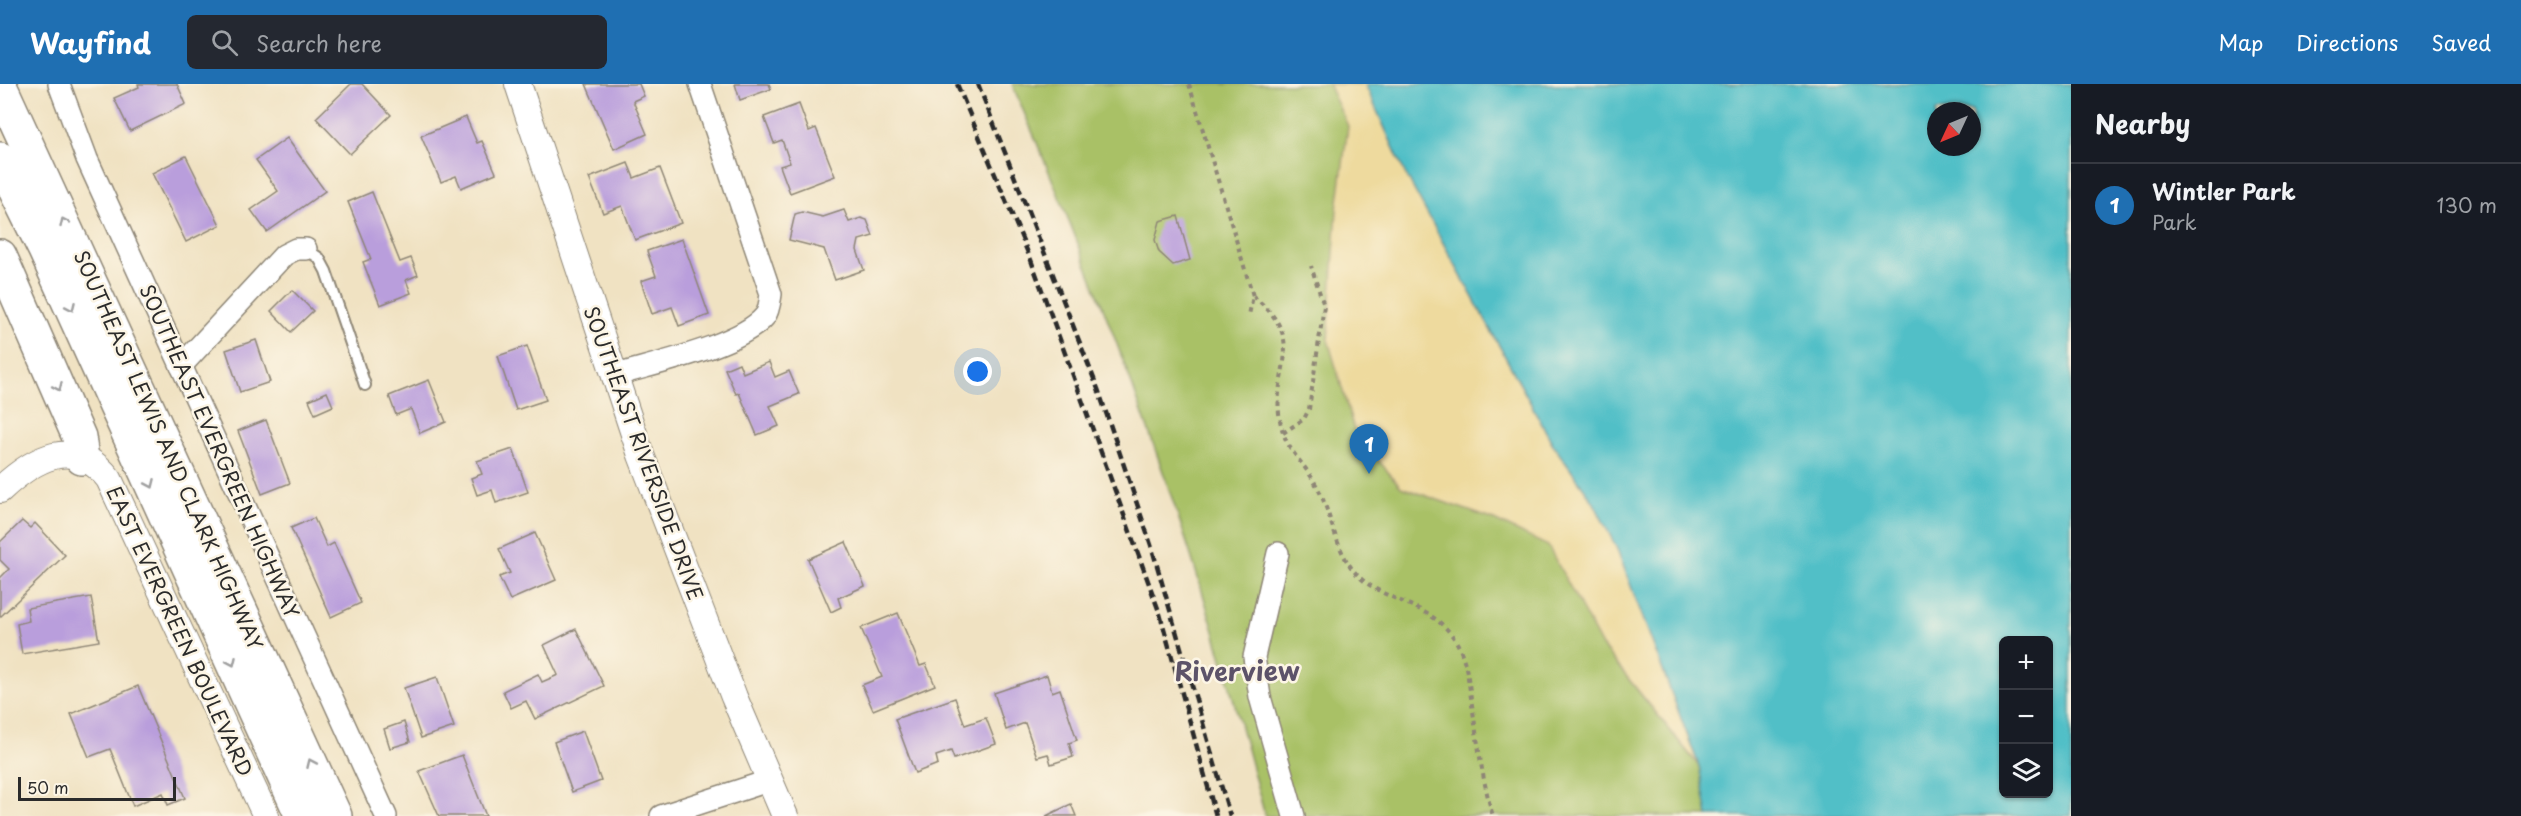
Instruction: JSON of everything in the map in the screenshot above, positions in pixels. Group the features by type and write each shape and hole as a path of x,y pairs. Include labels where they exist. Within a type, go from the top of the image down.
{"highway":[{"name":"SOUTHEAST LEWIS AND CLARK HIGHWAY","path":"0,86 335,816"},
{"name":"SOUTHEAST LEWIS AND CLARK HIGHWAY","path":"0,159 45,250 303,816"},
{"path":"0,256 80,437 82,458"}],"street":[{"name":"SOUTHEAST EVERGREEN HIGHWAY","path":"58,84 87,159 386,816"},
{"name":"SOUTHEAST RIVERSIDE DRIVE","path":"518,84 614,376 691,587 768,781 785,816"},
{"path":"614,376 730,340 754,327 767,314 771,294 700,84"},
{"path":"181,366 284,255 296,249 306,249"},
{"path":"0,490 20,471 39,459 59,454 82,458"},
{"name":"EAST EVERGREEN BOULEVARD","path":"82,458 101,468 109,478 266,816"},
{"path":"1278,553 1254,657 1260,697 1293,816"},
{"path":"661,816 768,781"}],"lane":[{"path":"306,249 319,258 326,271 365,385"}],"path":[{"path":"1189,84 1253,296 1249,315"},
{"path":"1283,433 1304,419 1309,409 1324,306 1311,266"},
{"path":"1253,296 1271,310 1282,327 1287,348 1277,399 1283,433 1327,505 1339,548 1351,570 1385,594 1418,607 1446,629 1458,644 1467,671 1486,794 1493,816"}],"green space":[{"path":"1012,84 1365,84 1602,646 1699,766 1708,816 1265,816 1213,627 1140,406 1100,298"}],"sand":[{"path":"1328,84 1365,84 1405,173 1554,446 1593,501 1617,549 1699,766 1602,646 1548,546 1492,519 1401,487 1355,433 1328,340 1337,209 1348,126"}],"water":[{"path":"1365,84 2071,84 2071,816 1708,816 1699,766 1617,549 1593,501 1554,446 1405,173"}],"building":[{"path":"138,84 177,84 186,104 130,131 114,98 139,87"},
{"path":"351,84 362,84 391,115 350,154 316,118"},
{"path":"586,84 639,84 644,96 633,101 647,134 614,149"},
{"path":"735,84 769,84 771,89 740,100"},
{"path":"799,104 809,131 816,128 835,176 790,193 780,166 790,163 782,140 774,143 764,117"},
{"path":"466,117 477,143 482,141 496,173 461,188 456,176 441,182 421,136"},
{"path":"287,138 325,191 267,232 251,210 278,191 256,160"},
{"path":"186,156 220,225 186,242 152,173"},
{"path":"628,163 634,178 660,168 681,223 635,240 622,206 603,213 589,178"},
{"path":"372,192 400,262 411,258 418,275 406,280 411,293 380,305 363,262 371,259 348,202"},
{"path":"844,210 849,222 861,218 867,220 873,236 859,240 857,250 864,270 835,280 824,249 789,240 795,214 802,212 823,217"},
{"path":"1178,216 1190,260 1173,265 1159,252 1155,240 1160,221"},
{"path":"682,239 709,315 679,326 672,307 652,314 641,281 656,276 647,251"},
{"path":"292,290 313,311 291,332 271,311"},
{"path":"256,340 270,382 240,392 226,350"},
{"path":"527,346 546,400 516,410 498,356"},
{"path":"769,362 775,377 789,371 799,394 770,406 779,426 757,435 739,393 736,394 725,369 739,363 743,373"},
{"path":"429,380 446,422 420,433 411,409 396,415 389,396"},
{"path":"327,392 333,406 315,414 309,400"},
{"path":"266,420 290,483 262,494 238,431"},
{"path":"513,449 528,492 496,503 492,490 477,495 471,478 482,474 477,461"},
{"path":"314,518 327,547 334,543 361,603 331,617 291,528"},
{"path":"22,521 30,528 35,523 65,555 0,617 0,578 9,569 0,560 0,542"},
{"path":"535,533 556,580 510,600 499,577 510,573 499,549"},
{"path":"846,542 865,586 838,598 841,607 831,612 808,559"},
{"path":"91,597 99,641 22,654 17,624 29,621 27,608"},
{"path":"898,613 920,666 926,664 935,685 873,710 862,685 882,677 861,628"},
{"path":"576,629 604,686 535,719 526,701 511,708 503,691 538,674 542,682 558,675 544,645"},
{"path":"1047,675 1052,692 1060,689 1077,740 1069,743 1073,757 1051,764 1048,754 1037,757 1025,723 1006,730 994,693"},
{"path":"437,677 454,727 421,738 404,688"},
{"path":"138,686 185,798 168,805 163,793 133,806 110,749 89,757 71,714"},
{"path":"955,698 965,725 986,718 996,744 954,759 951,751 936,756 938,764 915,773 895,719"},
{"path":"404,722 410,742 390,748 384,729"},
{"path":"583,731 601,781 572,792 554,742"},
{"path":"462,755 486,816 439,816 419,771"},
{"path":"1071,804 1076,816 1046,816"}],"railway":[{"path":"957,84 1031,260 1160,614 1216,816"},
{"path":"978,84 1098,389 1151,545 1230,816"}],"place":[{"name":"Wintler Park","path":"1369,474"}],"district":[{"name":"Riverview","path":"1237,670"}]}
